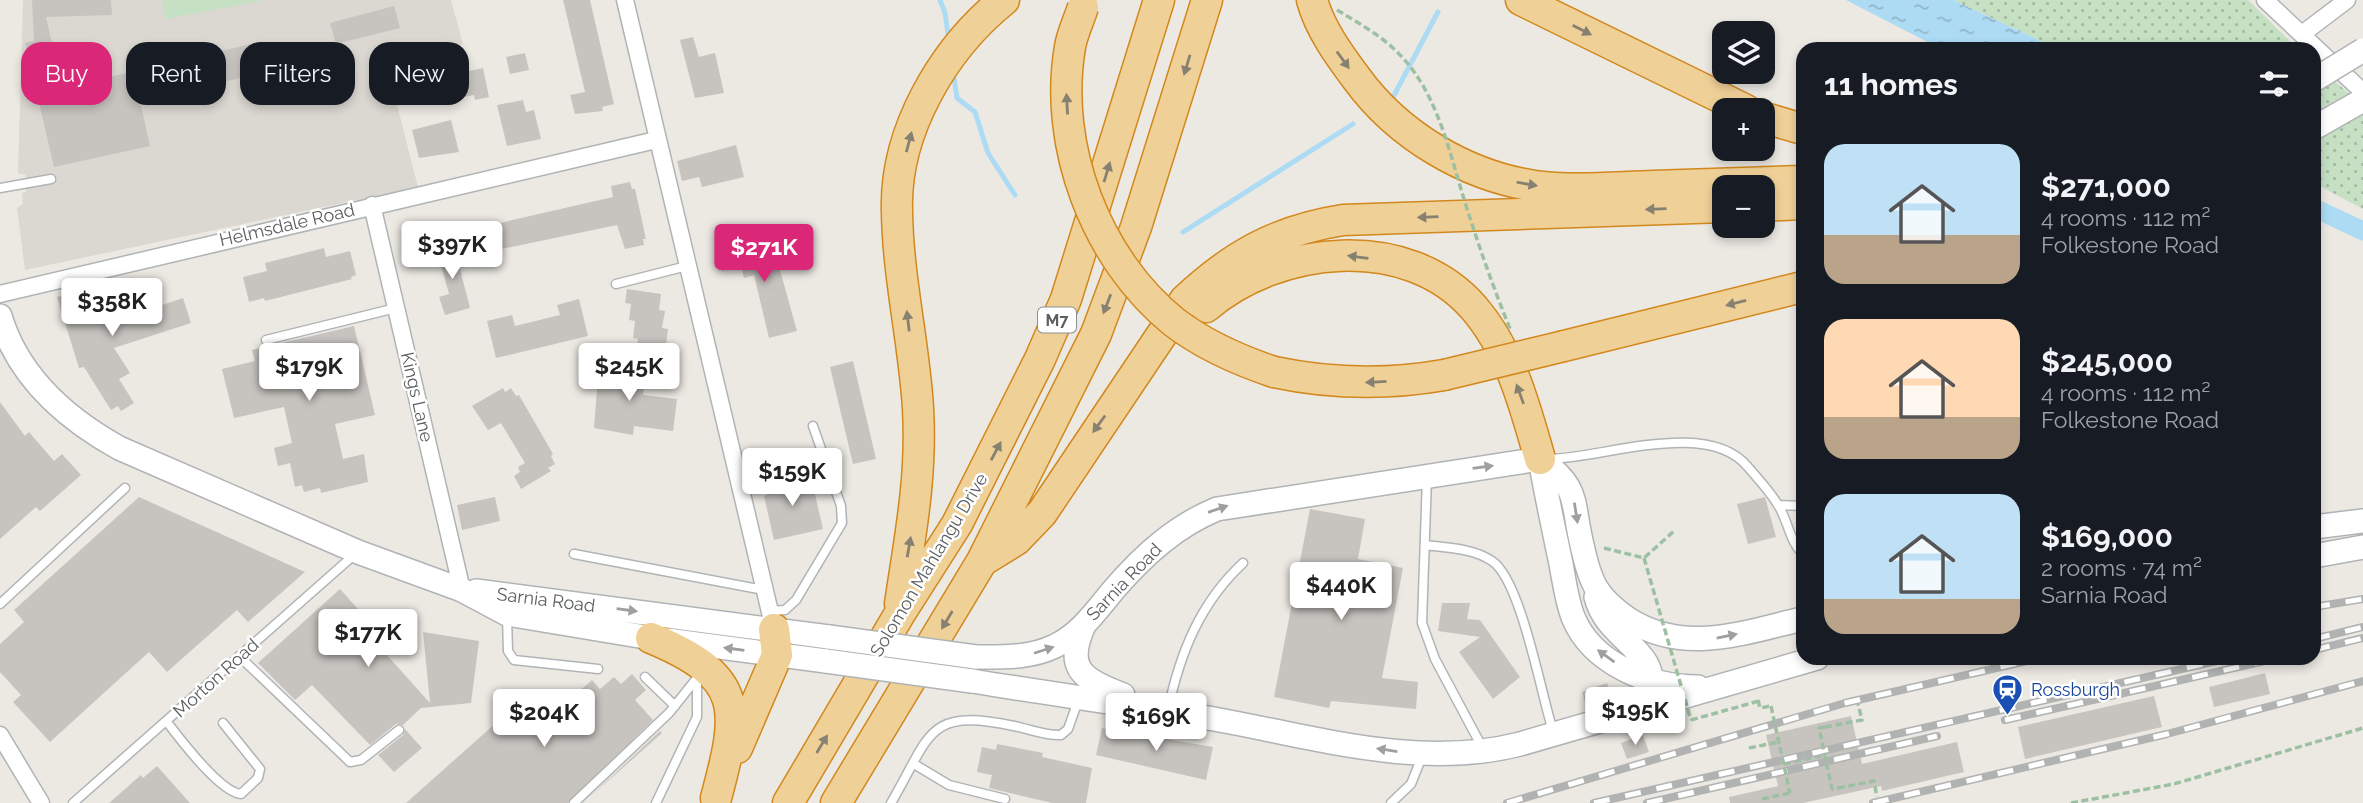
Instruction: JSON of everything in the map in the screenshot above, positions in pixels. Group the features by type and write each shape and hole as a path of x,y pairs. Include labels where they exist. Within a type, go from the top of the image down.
{"highway":[{"path":"899,615 920,464 918,407 896,209 910,135 937,74 982,20 1004,0"},
{"name":"Solomon Mahlangu Drive","path":"788,803 963,513 1004,436 1066,299 1158,0"},
{"name":"M7","path":"836,803 982,561 1096,334 1136,226 1207,0"},
{"path":"1521,0 1721,98"},
{"path":"1084,3 1070,46 1066,94 1069,132 1079,177 1093,214 1123,264 1172,320 1230,356 1274,372 1335,382 1371,383 1444,376 1796,288"},
{"path":"1325,5 1332,46 1364,89 1393,120 1434,149 1471,168 1510,181 1560,188 1796,181"},
{"path":"1775,121 1796,127"},
{"path":"1775,205 1796,204"},
{"path":"982,561 1016,540 1032,525 1140,370 1185,300 1199,287 1264,242 1300,228 1343,220 1712,207"},
{"path":"1140,370 1217,298 1263,271 1288,262 1342,255 1399,263 1427,274 1452,289 1482,319 1508,362 1540,459"},
{"path":"715,800 774,632"},
{"path":"651,638 684,653 701,674 726,697 733,723 715,800"}],"main road":[{"path":"2321,76 2363,50"},
{"path":"2321,124 2363,100"},
{"name":"Sarnia Road","path":"1,325 34,382 56,405 87,430 119,448 358,552 462,590 508,614 651,638 774,632 826,661 1161,710 1423,754 1485,753 1796,664"},
{"path":"1540,459 1568,483 1574,497 1580,540 1599,608 1607,624 1644,657 1653,680 1644,708"},
{"path":"1540,459 1573,617 1582,633 1605,656 1635,674 1670,685 1716,687"},
{"name":"Sarnia Road","path":"462,590 976,657 1020,656 1054,647 1086,622 1150,551 1174,531 1201,515 1235,504 1540,459"},
{"path":"2321,526 2363,521"},
{"path":"2321,555 2363,547"},
{"path":"1593,586 1608,604 1631,621 1659,635 1675,639 1708,640 1796,620"},
{"path":"1086,622 1075,653 1079,669 1092,682 1161,710"}],"street":[{"path":"625,0 774,632"},
{"path":"2265,0 2310,42"},
{"path":"2302,34 2347,0"},
{"path":"2321,52 2363,92"},
{"name":"Helmsdale Road","path":"0,294 656,140"},
{"name":"Kings Lane","path":"372,205 462,590"},
{"path":"0,735 41,803"}],"lane":[{"path":"0,188 51,179"},
{"path":"616,284 687,266"},
{"path":"267,340 396,308"},
{"path":"774,632 785,610 796,600 842,523 841,506 813,426"},
{"path":"1540,459 1699,442 1741,459 1779,505 1796,543"},
{"path":"1427,474 1421,613 1424,631 1435,659 1485,753"},
{"path":"0,604 125,488"},
{"path":"1779,505 1796,506"},
{"path":"1424,545 1482,555 1502,571 1516,601 1555,735"},
{"name":"Morton Road","path":"73,803 358,552"},
{"path":"574,554 765,590"},
{"path":"1161,710 1202,613 1227,578 1243,563"},
{"path":"508,614 508,652 514,660 598,669"},
{"path":"239,656 350,762 361,760 399,730"},
{"path":"573,803 675,706 701,674"},
{"path":"656,803 697,717 701,674"},
{"path":"645,677 675,706"},
{"path":"891,803 936,729 956,719 979,719 1061,735 1068,729 1080,698"},
{"path":"167,722 190,751 231,791 241,794 261,772 223,723"},
{"path":"1391,803 1411,784 1423,754"},
{"path":"914,764 949,785 1005,799"},
{"path":"897,793 898,803"}],"path":[{"path":"1325,5 1377,35 1402,57 1431,101 1447,142 1492,286 1511,331"},
{"path":"1644,558 1675,531"},
{"path":"1580,540 1611,551 1644,558"},
{"path":"1644,558 1691,720 1759,701"},
{"path":"1858,704 1862,720 1819,728 1832,789 1874,781 1877,797"},
{"path":"1760,708 1770,706 1790,793 1762,799"},
{"path":"2071,803 2174,784 2363,728"},
{"path":"1749,748 1779,741"},
{"path":"1783,764 1825,755"}],"shaded area":[{"path":"23,0 451,0 462,42 369,42 369,105 397,105 418,187 25,270 17,208 23,204 22,193 26,192 26,175 18,173 21,69 21,105 112,105 112,42 22,42"}],"green space":[{"path":"162,0 265,0 166,19"},
{"path":"1953,0 2248,0 2291,42 2043,42"},
{"path":"2321,69 2363,106 2363,209 2321,187"}],"water":[{"path":"1846,0 1953,0 2043,42 1927,42"}],"building":[{"path":"32,0 111,0 112,15 46,17 52,42 30,42 34,41"},
{"path":"563,0 590,0 614,104 602,107 603,111 575,114 570,95 585,92"},
{"path":"394,6 400,28 335,42 330,23"},
{"path":"693,37 699,57 715,53 724,93 695,98 680,40"},
{"path":"240,47 240,78 226,81 226,50"},
{"path":"525,53 529,70 510,74 506,57"},
{"path":"483,68 489,97 475,100 474,95 469,96 469,71"},
{"path":"126,73 126,105 141,105 150,146 54,167 40,105 112,105 112,76"},
{"path":"523,100 526,112 534,110 541,139 507,146 497,105"},
{"path":"451,120 459,152 419,158 412,130"},
{"path":"736,145 744,177 702,187 699,177 682,181 677,161"},
{"path":"630,182 632,189 635,189 646,239 643,239 644,245 625,249 617,225 487,252 482,231 492,229 491,225 613,197 611,186"},
{"path":"762,241 763,247 773,245 797,331 769,338 754,275 744,278 741,266 722,271 717,253"},
{"path":"453,242 470,308 445,315 439,297 449,294 436,247"},
{"path":"324,248 326,257 350,251 356,275 351,277 352,279 265,301 264,298 249,302 243,277 267,271 265,263"},
{"path":"95,286 105,324 183,298 191,323 114,348 130,373 119,379 134,403 121,411 118,406 111,410 84,367 79,368 57,297"},
{"path":"627,289 661,294 659,310 665,311 662,328 668,329 666,345 672,346 670,360 636,355 638,339 633,338 635,321 629,320 631,304 625,303"},
{"path":"579,299 588,336 496,358 487,321 512,315 515,326 560,315 557,305"},
{"path":"354,326 375,415 335,424 343,459 364,454 368,482 321,493 320,488 304,492 302,485 295,487 290,463 278,466 274,448 292,443 284,407 234,418 222,369 255,361 252,350"},
{"path":"853,361 876,459 853,464 830,367"},
{"path":"599,363 636,368 634,384 644,385 643,395 677,399 673,431 634,426 633,435 594,428"},
{"path":"503,388 505,392 511,388 516,396 519,395 553,454 551,456 555,464 548,468 551,471 521,489 514,476 520,472 518,467 525,463 501,423 488,430 472,406"},
{"path":"0,402 25,436 29,432 54,461 62,454 81,475 40,511 36,507 0,539"},
{"path":"811,477 823,529 774,540 764,496 767,495 765,484"},
{"path":"139,497 305,572 248,622 237,610 167,672 149,652 50,742 13,702 21,695 0,672 0,644 24,622 14,610"},
{"path":"495,497 500,521 462,530 457,505"},
{"path":"1765,497 1776,537 1748,544 1737,504"},
{"path":"1310,509 1365,519 1358,559 1403,568 1382,678 1418,682 1416,709 1331,701 1329,708 1274,697"},
{"path":"340,589 375,628 368,634 430,703 423,632 479,641 471,703 421,708 403,725 396,724 370,745 312,685 295,700 258,663"},
{"path":"1442,603 1470,603 1467,619 1480,620 1520,677 1493,699 1459,652 1480,637 1438,631"},
{"path":"2265,673 2270,694 2214,707 2209,687"},
{"path":"632,674 646,690 635,700 653,720 568,803 406,803 524,698 541,717 572,690 576,694 592,680 600,689 614,677 621,684"},
{"path":"1607,683 1612,697 1586,705 1582,692"},
{"path":"2154,696 2162,727 2025,759 2018,727"},
{"path":"1851,716 1862,764 1957,742 1964,772 1882,791 1881,786 1803,803 1730,803 1729,797 1778,786 1766,735"},
{"path":"1102,728 1213,747 1206,780 1096,755"},
{"path":"405,729 422,748 394,772 378,755 403,735"},
{"path":"660,731 662,733 590,797"},
{"path":"1643,735 1649,752 1627,759 1621,743"},
{"path":"997,744 1043,753 1042,757 1092,768 1086,803 1052,803 989,788 992,775 977,772 982,747 996,750"},
{"path":"157,766 190,803 109,803 141,775 143,778"}],"waterway":[{"path":"940,0 949,41"},
{"path":"1391,101 1438,12"},
{"path":"953,71 957,98 975,112 988,153 1015,195"},
{"path":"1183,232 1353,124"},
{"path":"2321,211 2363,231"}],"railway":[{"path":"2321,606 2363,599"},
{"path":"2321,637 2363,627"},
{"path":"2321,648 2363,638"},
{"path":"1507,803 1845,703 2010,665"},
{"path":"1594,803 2199,665"},
{"path":"2005,720 2247,665"},
{"path":"1873,803 2167,734 2363,681"},
{"path":"1647,803 1937,736"}],"place":[{"name":"Rossburgh","path":"2008,717"}]}
